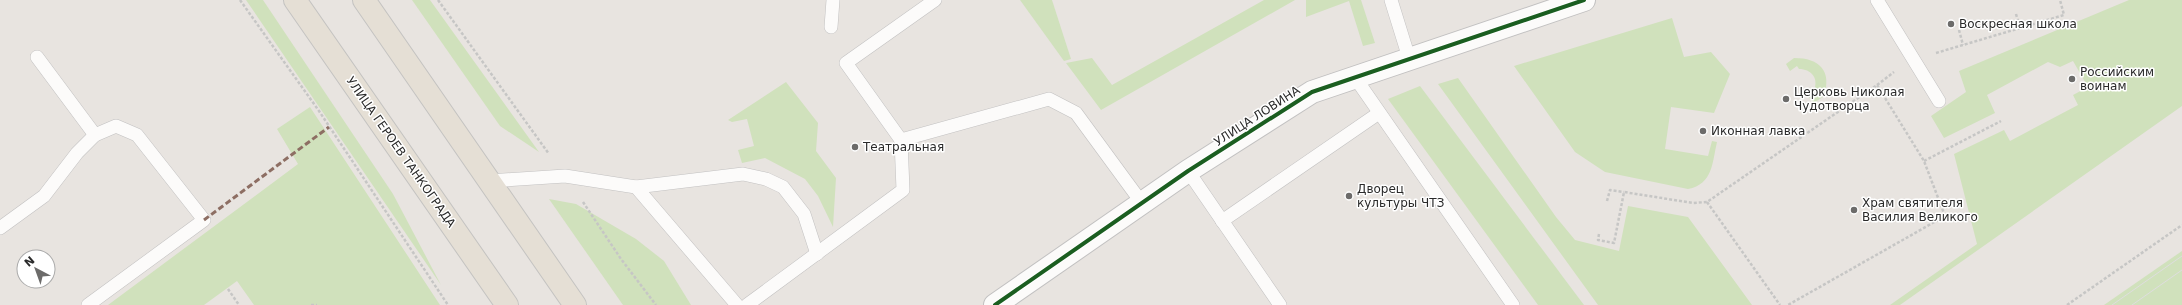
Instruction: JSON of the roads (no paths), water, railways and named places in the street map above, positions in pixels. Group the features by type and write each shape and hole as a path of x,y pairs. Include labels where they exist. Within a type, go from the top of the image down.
{"main road":[{"name":"УЛИЦА ГЕРОЕВ ТАНКОГРАДА","path":"295,0 507,305"},
{"path":"364,0 576,305"}],"street":[{"name":"УЛИЦА ЛОВИНА","path":"996,305 1188,171 1312,92 1354,76 1584,0"}],"lane":[{"path":"831,27 833,0"},
{"path":"747,305 903,190 901,140 846,63 935,0"},
{"path":"1392,0 1409,58"},
{"path":"1877,0 1939,101"},
{"path":"37,56 95,135"},
{"path":"1354,76 1513,305"},
{"path":"901,140 1049,99 1076,113 1142,203"},
{"path":"1222,220 1379,113"},
{"path":"0,228 44,196 77,153 95,135 116,126 137,135 204,220 88,305"},
{"path":"1188,171 1280,305"},
{"path":"489,181 565,176 636,187 743,174 766,180 783,187 804,214 817,254"},
{"path":"636,187 737,305"}],"tram line":[{"path":"2112,305 2182,256"},
{"path":"2132,305 2182,270"}],"place":[{"name":"Воскресная школа","path":"1951,24"},
{"name":"Российским воинам","path":"2072,79"},
{"name":"Церковь Николая Чудотворца","path":"1786,99"},
{"name":"Иконная лавка","path":"1703,131"},
{"name":"Театральная","path":"855,147"},
{"name":"Дворец культуры ЧТЗ","path":"1349,196"},
{"name":"Храм святителя Василия Великого","path":"1854,210"}]}
